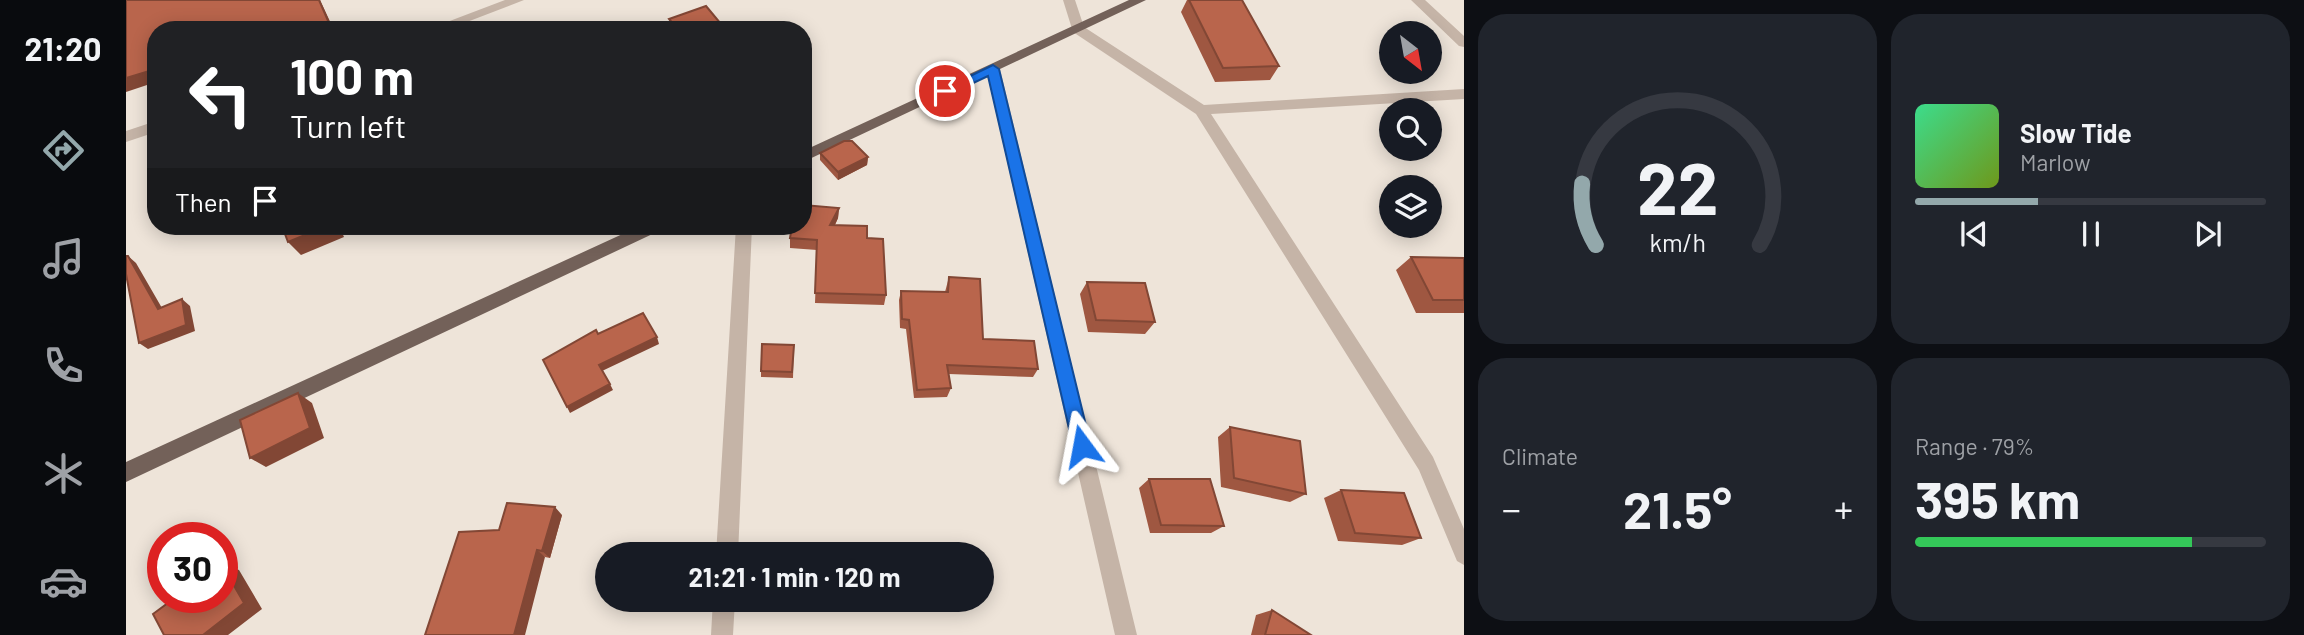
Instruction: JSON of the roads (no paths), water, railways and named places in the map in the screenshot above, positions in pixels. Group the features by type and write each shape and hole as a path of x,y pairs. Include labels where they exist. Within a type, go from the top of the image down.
{"main road":[{"path":"812,153 1140,0"},
{"path":"126,472 636,235"}],"street":[{"path":"458,21 518,0"},
{"path":"1069,0 1078,29 1201,110 1426,464 1464,554"},
{"path":"1417,0 1464,43"},
{"path":"993,69 1126,635"},
{"path":"1201,110 1464,94"},
{"path":"126,136 147,129"},
{"path":"728,542 744,235"},
{"path":"722,635 723,612"}]}
